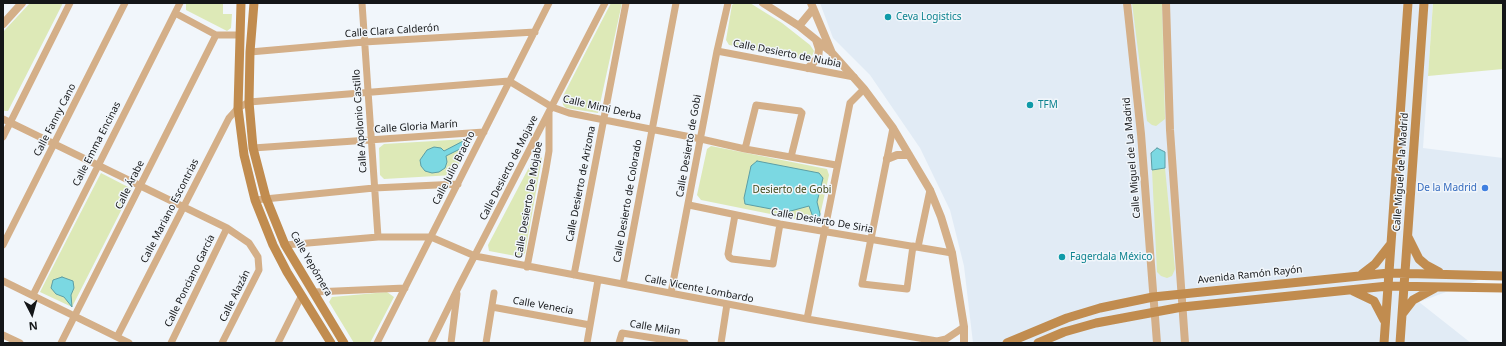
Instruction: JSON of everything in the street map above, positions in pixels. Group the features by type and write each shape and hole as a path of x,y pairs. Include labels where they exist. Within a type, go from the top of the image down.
{"main road":[{"path":"241,3 238,108 244,155 255,200 273,245 301,297 331,343"},
{"name":"Calle Yepómera","path":"254,3 250,52 249,102 253,148 266,198 285,245 344,343"},
{"name":"Calle Miguel de la Madrid","path":"1384,343 1408,3"},
{"name":"Calle Miguel de la Madrid","path":"1400,343 1424,3"},
{"path":"1407,234 1419,259 1432,269 1446,274"},
{"path":"1359,275 1372,268 1390,245"},
{"name":"Avenida Ramón Rayón","path":"1007,343 1067,318 1100,308 1153,297 1389,273 1503,276"},
{"path":"1038,343 1064,332 1096,323 1182,307 1388,286 1503,288"},
{"path":"1402,314 1412,300 1439,287"},
{"path":"1350,290 1365,295 1374,301 1385,323"}],"street":[{"path":"3,24 22,3"},
{"path":"3,137 70,3"},
{"name":"Calle Fanny Cano","path":"3,245 124,3"},
{"name":"Calle Emma Encinas","path":"33,296 180,3"},
{"name":"Calle Apolonio Castillo","path":"362,3 378,237"},
{"name":"Calle Julio Bracho","path":"377,343 549,3"},
{"name":"Calle Desierto de Mojave","path":"431,343 605,3"},
{"name":"Calle Desierto de Arizona","path":"574,275 626,3"},
{"name":"Calle Desierto de Colorado","path":"623,284 676,3"},
{"name":"Calle Desierto de Gobi","path":"671,293 689,205 717,51 728,3"},
{"path":"763,3 798,26 832,52 864,89 893,128 930,190 941,217 952,253 964,327 964,343"},
{"name":"Calle Miguel de La Madrid","path":"1127,3 1142,134 1157,343"},
{"path":"1166,3 1170,130 1185,343"},
{"path":"798,26 812,6"},
{"path":"812,6 832,52"},
{"path":"175,12 216,35 240,35"},
{"name":"Calle Clara Calderón","path":"250,52 364,42 535,32"},
{"name":"Calle Árabe","path":"61,343 76,317 140,185 216,35"},
{"path":"808,68 818,58 819,49 816,40"},
{"name":"Calle Desierto de Nubia","path":"717,51 854,77"},
{"path":"249,102 368,91 509,81"},
{"name":"Calle Mimi Derba","path":"509,81 550,110 652,129 745,149 836,165"},
{"name":"Calle Desierto De Siria","path":"807,319 836,165 850,103 864,89"},
{"name":"Calle Mariano Escontrias","path":"117,337 229,118 238,108 249,102"},
{"path":"745,149 756,105 800,110 802,113 791,157"},
{"name":"Calle Desierto De Mojabe","path":"528,267 546,169 550,110"},
{"path":"3,119 227,228"},
{"path":"893,128 861,280 863,285 907,289 915,247 930,190"},
{"name":"Calle Gloria Marín","path":"253,148 484,132"},
{"path":"887,159 897,155 909,155"},
{"path":"255,200 374,188 458,184"},
{"name":"Calle Desierto De Siria","path":"689,205 780,224 952,253"},
{"path":"735,215 728,254 729,258 732,259 772,264 780,224"},
{"name":"Calle Alazán","path":"222,343 256,275 259,264 258,257 250,243 227,228"},
{"name":"Calle Ponciano García","path":"171,343 227,228"},
{"path":"285,245 378,237 431,237"},
{"name":"Calle Vicente Lombardo","path":"431,237 475,256 528,267 807,319 937,341 946,339 964,327"},
{"path":"587,343 598,280"},
{"path":"3,281 129,343"},
{"path":"314,292 405,288"},
{"path":"451,343 458,288"},
{"path":"486,343 494,293"},
{"path":"278,343 301,297"},
{"path":"721,343 727,304"},
{"name":"Calle Venecia","path":"492,307 590,325"},
{"name":"Calle Milan","path":"618,343 622,333 685,343"},
{"path":"3,335 10,341 20,343"}],"shaded area":[{"path":"820,3 1433,3 1423,148 1503,158 1503,271 1419,302 1471,343 973,343 964,266 950,210 920,148 870,75 833,38"}],"green space":[{"path":"30,3 63,3 8,111 5,111 3,110 3,32"},
{"path":"186,3 223,3 223,14 232,14 231,28 227,31 186,10"},
{"path":"611,3 622,3 598,113 566,108 563,105 562,98"},
{"path":"735,3 750,3 782,23 810,45 814,51 812,56 805,59 729,45 726,40 732,5"},
{"path":"1132,3 1162,3 1165,119 1156,126 1147,121"},
{"path":"1433,3 1503,3 1503,69 1428,76"},
{"path":"467,139 470,144 453,175 384,179 380,175 379,148 384,144"},
{"name":"Desierto de Gobi","path":"711,146 827,169 829,175 819,220 815,223 701,200 697,195 707,149"},
{"path":"536,154 542,158 525,253 521,257 489,251 488,245"},
{"path":"1165,168 1175,269 1172,276 1167,278 1161,276 1157,272 1152,170"},
{"path":"101,173 132,189 72,307 40,292"},
{"path":"387,292 394,297 370,343 354,343 329,302 332,297"}],"water":[{"path":"467,139 470,144 446,156 447,162 445,168 439,172 432,173 425,171 421,166 420,160 427,150 434,147 441,148 444,151"},
{"path":"1157,148 1165,152 1165,168 1152,170 1151,153"},
{"path":"757,161 819,173 823,178 817,202 820,214 819,220 815,223 809,206 787,212 745,204 744,198 751,166"},
{"path":"62,277 73,281 74,288 71,295 72,307 64,297 56,294 51,288 53,280"}],"place":[{"name":"Ceva Logistics","path":"888,17"},
{"name":"TFM","path":"1030,105"},
{"name":"De la Madrid","path":"1485,188"},
{"name":"Fagerdala México","path":"1062,257"}]}
